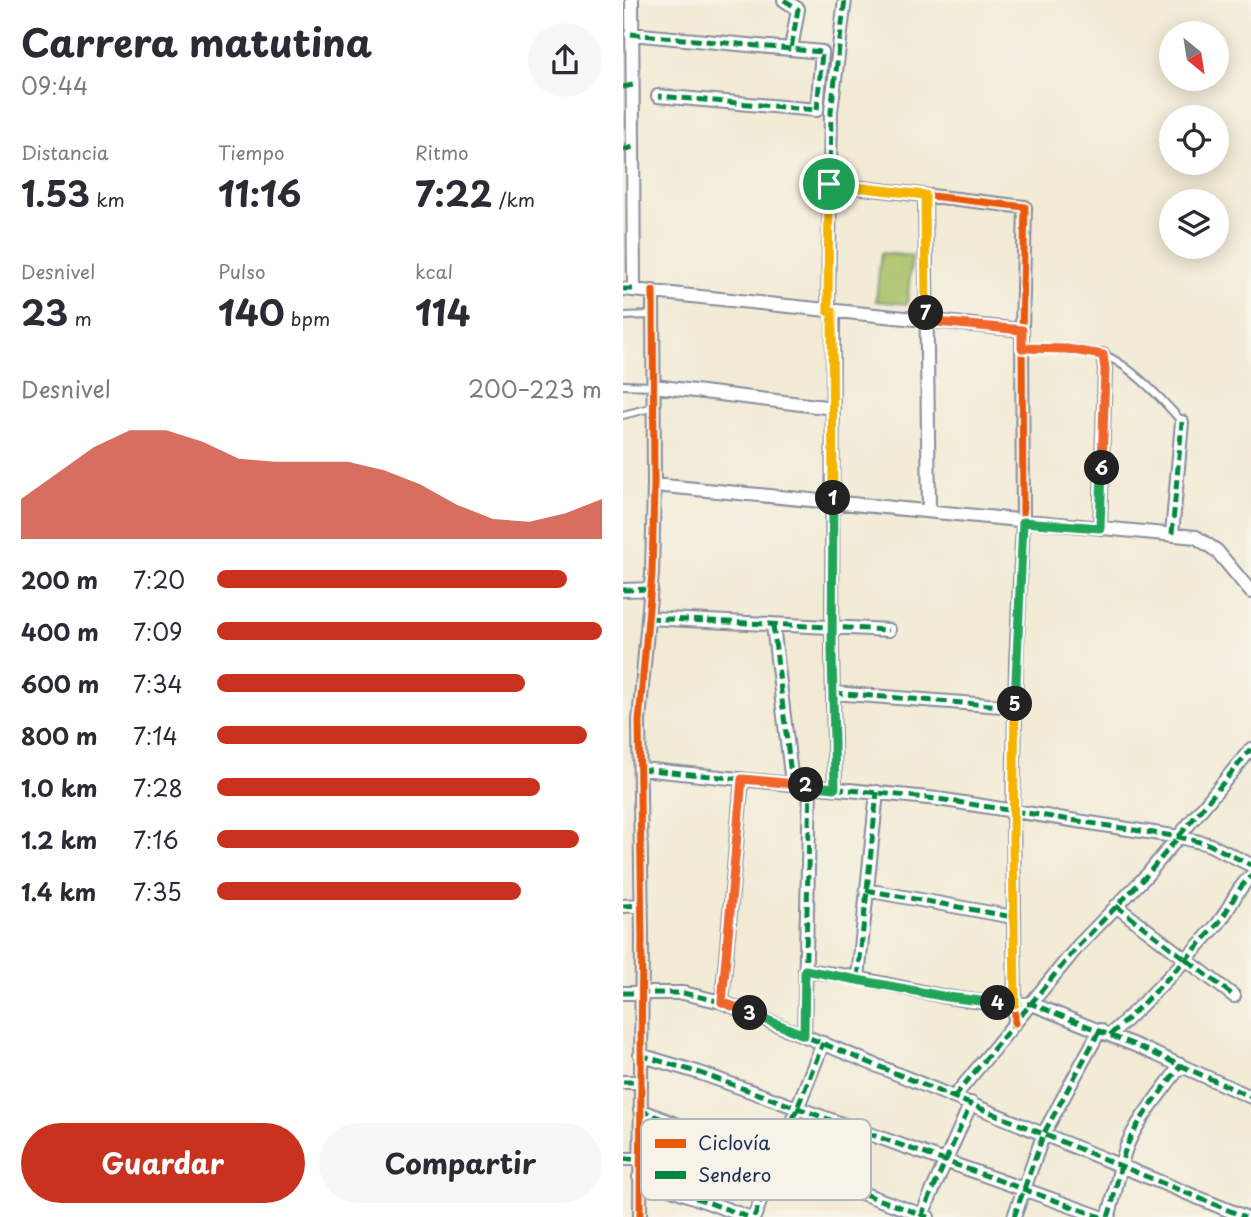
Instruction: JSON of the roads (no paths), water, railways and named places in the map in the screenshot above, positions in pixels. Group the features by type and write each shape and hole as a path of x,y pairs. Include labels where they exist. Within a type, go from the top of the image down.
{"street":[{"path":"632,0 626,13 631,34 628,86 628,289 1022,330"},
{"path":"784,0 798,9 791,49"},
{"path":"835,788 829,184 831,111 845,0"},
{"path":"631,34 822,52 817,110 658,96"},
{"path":"829,184 1025,207 1022,330 1023,522 1013,811 1015,1023"},
{"path":"925,195 929,511"},
{"path":"640,1217 642,905 639,721 651,589 654,485 653,291"},
{"path":"1100,528 1105,369 1103,355"},
{"path":"654,386 833,408"},
{"path":"1172,534 1182,422"},
{"path":"654,485 1196,537 1217,551 1251,592"},
{"path":"623,590 651,589"},
{"path":"648,618 889,630"},
{"path":"773,625 792,783"},
{"path":"833,693 1015,707"},
{"path":"954,1097 1079,945 1179,836 1251,749"},
{"path":"641,769 938,799 1179,836 1208,844 1251,865"},
{"path":"722,1002 742,779"},
{"path":"804,1035 810,785"},
{"path":"858,978 877,792"},
{"path":"1014,1217 1044,1133 1105,1032 1161,986 1219,922 1241,885 1251,876"},
{"path":"866,890 1013,917"},
{"path":"623,906 642,905"},
{"path":"1117,906 1234,996"},
{"path":"805,970 947,997 1032,1004 1105,1032 1251,1097"},
{"path":"623,993 683,993 722,1002 1245,1217"},
{"path":"793,1119 823,1043"},
{"path":"640,1055 700,1073 826,1119"},
{"path":"1108,1217 1132,1136 1181,1065"},
{"path":"623,1082 640,1082"},
{"path":"871,1197 924,1216 945,1160 971,1103"},
{"path":"640,1110 664,1119"},
{"path":"871,1134 1101,1217"},
{"path":"623,1159 639,1159"},
{"path":"702,1200 748,1217"},
{"path":"754,1217 761,1200"}],"lane":[{"path":"623,316 653,315"},
{"path":"1022,348 1067,349 1103,355 1139,379 1182,422"},
{"path":"623,386 654,386"},
{"path":"623,415 654,407"}]}
